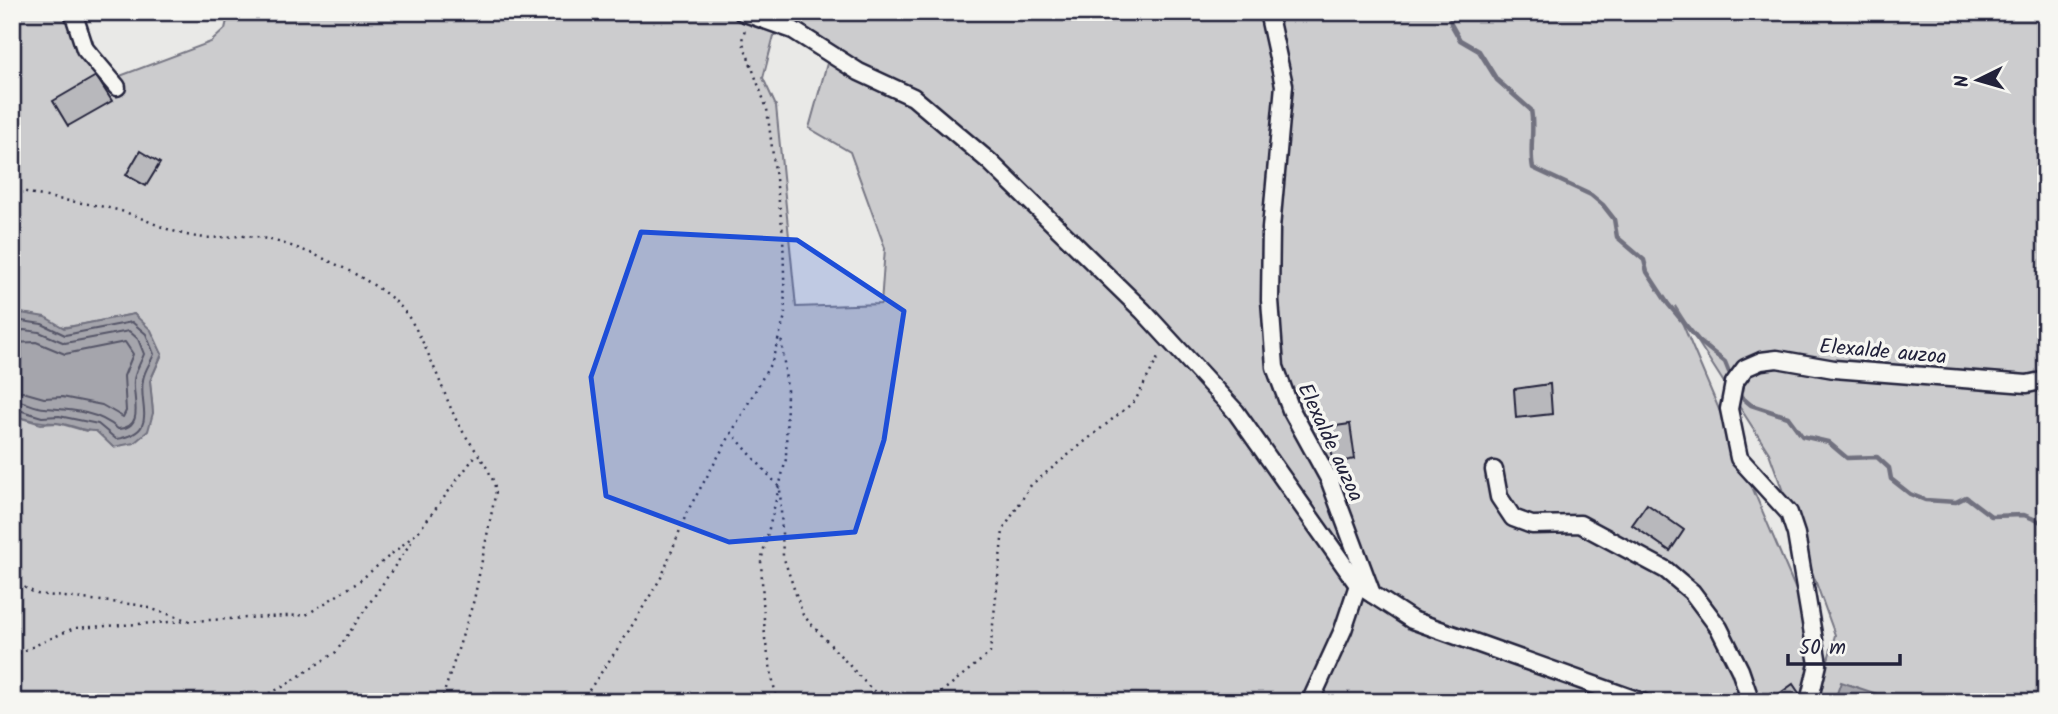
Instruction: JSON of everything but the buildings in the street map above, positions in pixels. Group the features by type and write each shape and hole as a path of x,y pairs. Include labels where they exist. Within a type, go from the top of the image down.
{"street":[{"path":"73,12 86,50 117,87"},
{"name":"Elexalde auzoa","path":"1268,12 1284,85 1271,228 1270,300 1275,367 1291,410 1329,479 1365,590"},
{"path":"745,14 793,30 859,72 913,97 1000,171 1168,338 1236,412 1365,590 1412,620 1642,702"},
{"name":"Elexalde auzoa","path":"1809,702 1818,664 1796,534 1789,513 1739,458 1731,432 1729,410 1734,383 1745,368 1761,361 1777,359 1834,369 2027,384 2046,380"},
{"path":"1494,470 1499,497 1513,519 1532,525 1580,524 1666,570 1692,592 1719,628 1740,670 1751,702"},
{"path":"1310,702 1343,630 1365,590"}],"path":[{"path":"580,702 622,642 662,576 687,512 772,361 785,316 782,220 767,108 742,40 745,14"},
{"path":"12,187 119,211 188,236 210,239 245,236 276,240 373,284 400,305 411,322 461,432 494,479 496,491 474,600 442,702"},
{"path":"777,702 765,639 761,561 786,459 787,389 780,333"},
{"path":"926,702 990,653 1003,530 1031,485 1135,401 1168,338"},
{"path":"731,432 780,488 783,556 803,615 873,691 934,698 946,702"},
{"path":"250,702 262,698 336,652 418,532 476,455"},
{"path":"12,656 74,628 306,615 356,583 418,532"},
{"path":"12,581 37,594 139,605 190,621"},
{"path":"262,698 268,702"}],"highlighted area":[{"path":"641,232 797,240 904,311 884,440 855,532 729,542 606,496 591,377"}],"shaded area":[{"path":"67,12 104,82 211,42 225,29 229,12 2046,12 2046,702 12,702 12,415 41,424 58,423 86,431 153,413 150,381 162,354 134,314 64,327 33,315 12,318 12,14","holes":["779,16 831,49 809,128 850,152 885,248 881,304 796,307 776,106 763,78","1675,306 1769,453 1835,635 1827,663"]}],"water":[{"path":"21,313 45,317 64,328 134,314 151,330 162,354 150,381 153,413 148,431 134,443 113,447 96,431 12,415 12,318"},
{"path":"1841,682 1901,702 1834,702"}],"waterway":[{"path":"1450,12 1451,24 1460,40 1479,51 1497,80 1531,110 1533,168 1591,195 1603,205 1614,219 1617,237 1644,260 1647,272 1668,304 1699,341 1725,362 1729,372"},
{"path":"1738,394 1751,405 1788,417 1802,436 1828,442 1847,458 1877,457 1889,468 1891,479 1910,494 1925,500 1956,502 1966,497 1991,516 2024,515 2046,524"}]}
